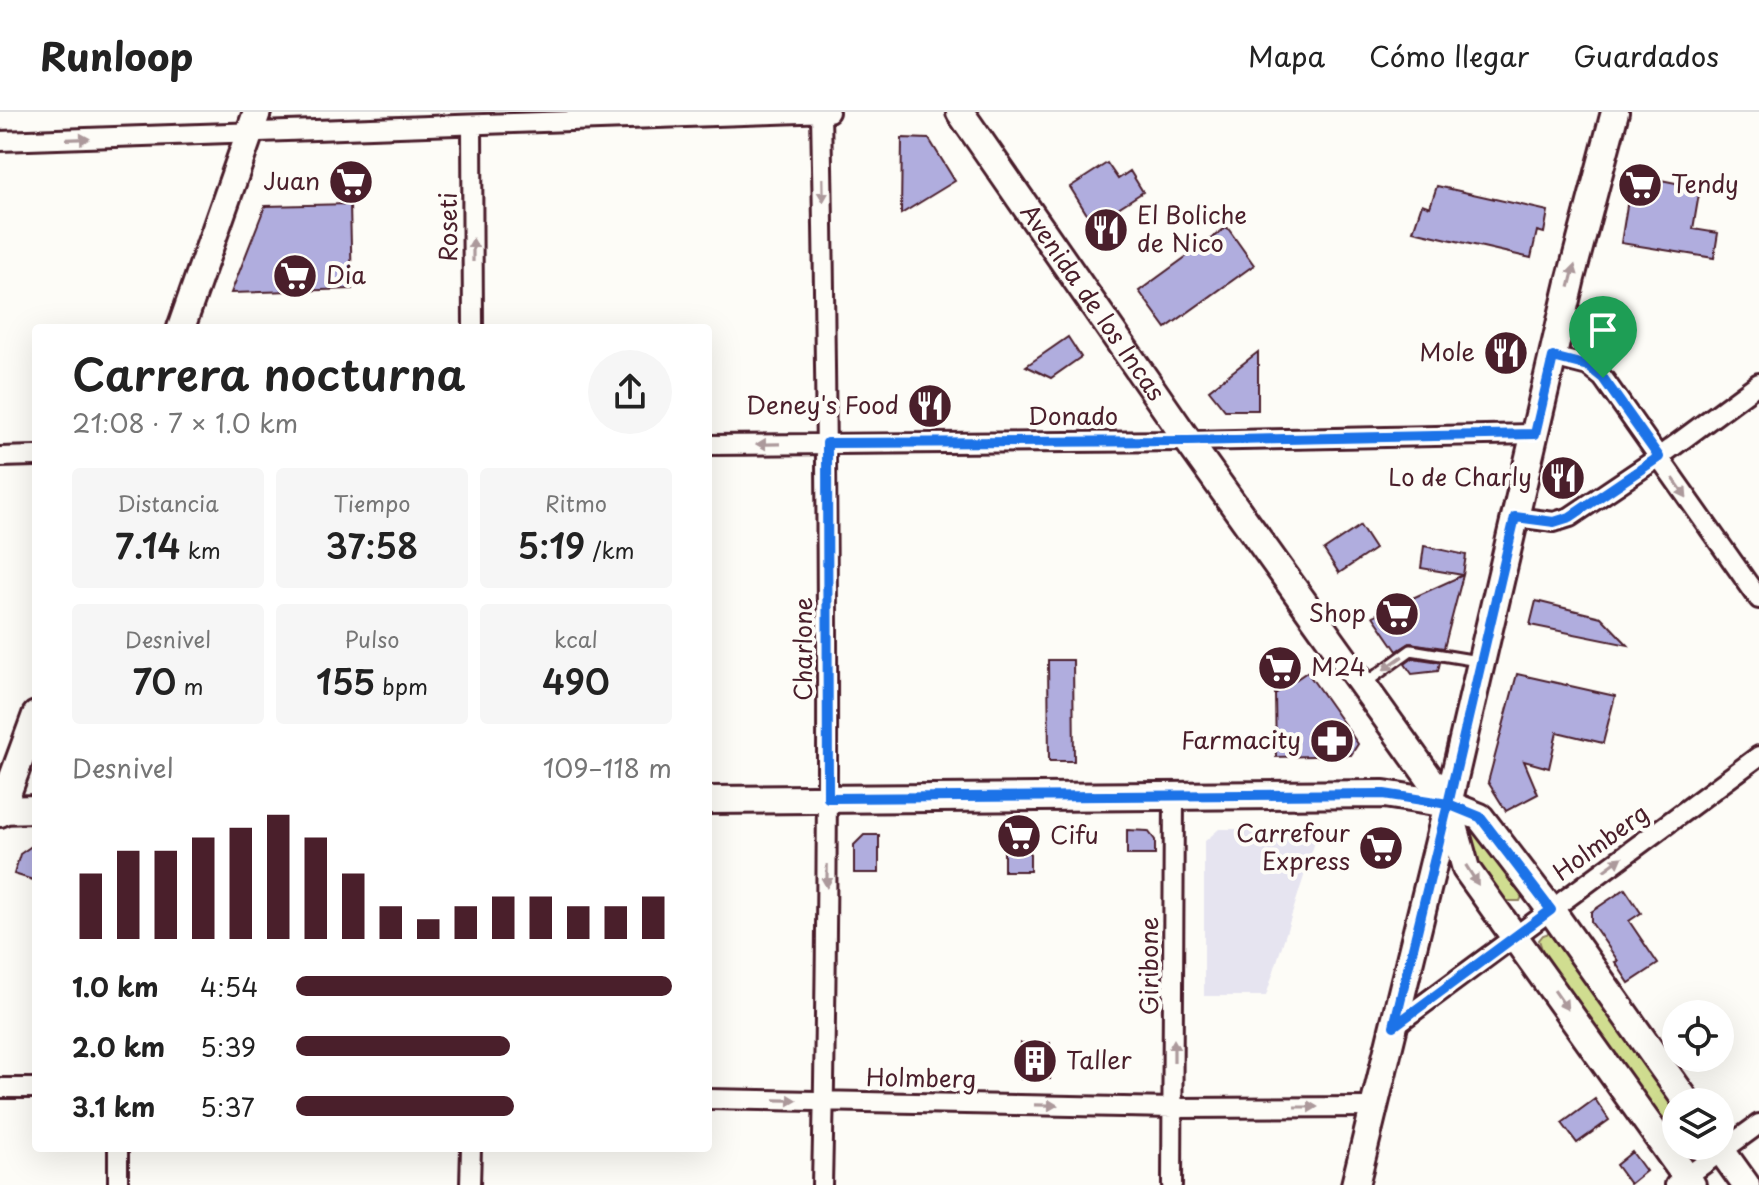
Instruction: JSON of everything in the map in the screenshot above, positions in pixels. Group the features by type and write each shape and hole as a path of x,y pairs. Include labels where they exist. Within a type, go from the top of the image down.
{"main road":[{"name":"Avenida de los Incas","path":"960,112 1188,441 1448,804 1466,869 1685,1182"},
{"path":"1355,1185 1553,357 1615,112"},
{"path":"182,324 253,123"},
{"path":"32,726 0,810 32,809"},
{"path":"712,800 1384,794 1448,804"},
{"name":"Avenida de los Incas","path":"1448,804 1480,817 1551,910 1677,1088"},
{"path":"1728,1160 1746,1185"}],"street":[{"name":"Charlone","path":"821,112 827,443 828,798 822,1185"},
{"path":"0,141 253,123 472,125 829,112"},
{"name":"Roseti","path":"472,125 473,324"},
{"path":"1553,357 1588,366 1603,378 1759,599"},
{"path":"1515,517 1554,522 1570,517 1659,457 1759,383"},
{"name":"Donado","path":"712,445 1535,434"},
{"path":"0,457 32,456"},
{"name":"Holmberg","path":"1394,1026 1759,756"},
{"name":"Giribone","path":"1172,1185 1174,794"},
{"path":"0,1088 32,1088"},
{"name":"Holmberg","path":"712,1099 1174,1108 1374,1107"},
{"path":"1734,1139 1759,1124"},
{"path":"118,1152 118,1185"},
{"path":"470,1185 471,1152"},
{"path":"1685,1182 1708,1160"}],"lane":[{"path":"1363,685 1411,650 1481,662"}],"shaded area":[{"path":"1219,829 1319,829 1266,996 1204,996 1204,842"}],"green space":[{"path":"1477,831 1524,892 1520,901 1505,901 1467,847 1467,838"},
{"path":"1555,934 1666,1088 1662,1088 1662,1122 1544,955 1539,940 1543,935"}],"building":[{"path":"902,138 929,139 955,181 901,214"},
{"path":"1107,163 1118,179 1130,171 1143,192 1093,224 1070,187"},
{"path":"1632,174 1700,188 1693,229 1718,233 1714,258 1621,243"},
{"path":"1437,186 1548,211 1544,233 1537,231 1531,258 1413,231 1422,204 1430,207"},
{"path":"350,204 352,289 231,293 265,206"},
{"path":"1227,227 1254,265 1166,328 1139,291"},
{"path":"1068,337 1081,357 1051,378 1026,366"},
{"path":"1258,352 1258,410 1225,410 1209,390"},
{"name":"Lo de Charly","path":"1555,458 1583,473 1562,490 1548,483"},
{"path":"1360,526 1375,549 1339,573 1324,550"},
{"path":"1424,546 1466,555 1463,575 1421,568"},
{"path":"1463,575 1444,648 1410,643 1397,651 1373,616"},
{"path":"1536,601 1601,617 1628,645 1530,625"},
{"path":"1413,658 1440,662 1438,671 1412,674 1405,664"},
{"path":"1048,660 1073,660 1074,761 1049,761"},
{"path":"1307,672 1358,744 1351,755 1276,757 1275,694"},
{"path":"1517,674 1615,696 1603,743 1557,732 1549,768 1524,761 1538,794 1506,811 1488,782"},
{"path":"1127,830 1148,831 1155,840 1155,855 1127,855"},
{"path":"1004,833 1030,833 1030,871 1004,871"},
{"path":"864,835 879,835 879,873 854,873 854,845"},
{"path":"32,846 32,880 14,874 20,854"},
{"path":"1625,889 1641,913 1629,921 1658,964 1629,983 1591,922 1591,912"},
{"name":"Taller","path":"1021,1043 1050,1043 1050,1079 1021,1079"},
{"path":"1595,1099 1609,1120 1577,1143 1562,1123"},
{"path":"1632,1152 1646,1171 1630,1184 1616,1165"}],"place":[{"name":"Juan","path":"351,182"},
{"name":"Tendy","path":"1640,185"},
{"name":"El Boliche de Nico","path":"1106,230"},
{"name":"Dia","path":"295,276"},
{"name":"Mole","path":"1506,353"},
{"name":"Deney's Food","path":"930,406"},
{"name":"Lo de Charly","path":"1563,478"},
{"name":"Shop","path":"1397,614"},
{"name":"M24","path":"1280,668"},
{"name":"Farmacity","path":"1332,741"},
{"name":"Cifu","path":"1019,836"},
{"name":"Carrefour Express","path":"1381,848"},
{"name":"Taller","path":"1035,1061"}],"route":[{"path":"1603,378 1588,366 1553,357 1535,434 1188,441 827,443 828,798 1384,794 1448,804 1394,1026 1551,910 1480,817 1448,804 1515,517 1554,522 1570,517 1659,457 1603,378"}]}
